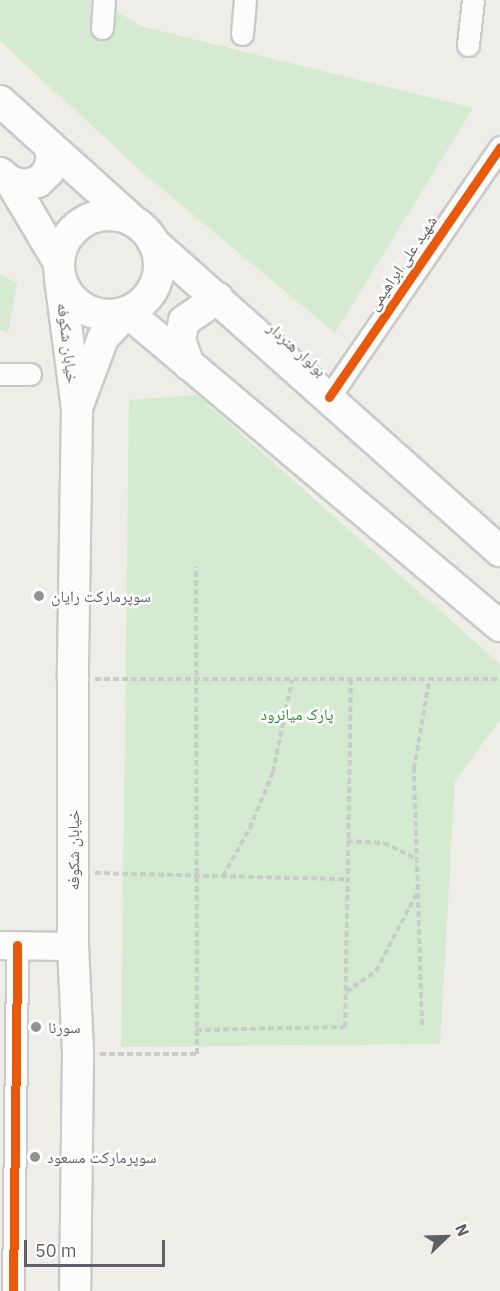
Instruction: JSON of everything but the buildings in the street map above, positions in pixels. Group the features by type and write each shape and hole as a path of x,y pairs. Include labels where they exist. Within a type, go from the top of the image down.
{"main road":[{"path":"0,101 131,219 153,242 158,274 153,290 128,312 94,314 67,294 59,270 5,178"},
{"path":"5,178 24,185 38,182 48,172 52,159 49,145"},
{"path":"59,270 62,245 84,221 115,215 131,219"},
{"name":"بولوار هنردار","path":"153,242 500,551"},
{"name":"خیابان شکوفه","path":"59,270 77,409 73,678 73,946 78,1054 75,1291"},
{"path":"189,365 180,340 184,321 218,298"},
{"path":"128,312 500,626"},
{"name":"خیابان شکوفه","path":"77,409 103,338 128,312"}],"street":[{"path":"102,28 104,0"},
{"path":"242,34 245,0"},
{"path":"468,45 473,0"},
{"name":"شهید علی ابراهیمی","path":"328,397 500,147"},
{"path":"0,374 30,374"},
{"path":"13,1291 8,945 73,946"}],"path":[{"path":"78,1054 197,1054 196,567"},
{"path":"73,678 351,681 500,679"},
{"path":"223,876 250,828 273,772 292,680"},
{"path":"196,1030 345,1027 351,681"},
{"path":"422,1025 414,769 429,681"},
{"path":"347,841 384,843 417,859"},
{"path":"74,873 348,879"},
{"path":"346,992 376,971 418,891"}],"green space":[{"path":"0,0 98,0 141,26 473,108 335,333 141,171 0,41"},
{"path":"0,274 17,283 8,333 0,329"},
{"name":"پارک میانرود","path":"197,395 500,664 500,720 455,781 440,1044 121,1047 129,400"}],"cycle path":[{"path":"329,397 500,147"},
{"path":"13,1291 17,945"}],"place":[{"name":"سوپرمارکت رایان","path":"39,596"},
{"name":"سورنا","path":"36,1027"},
{"name":"سوپرمارکت مسعود","path":"35,1157"}]}
